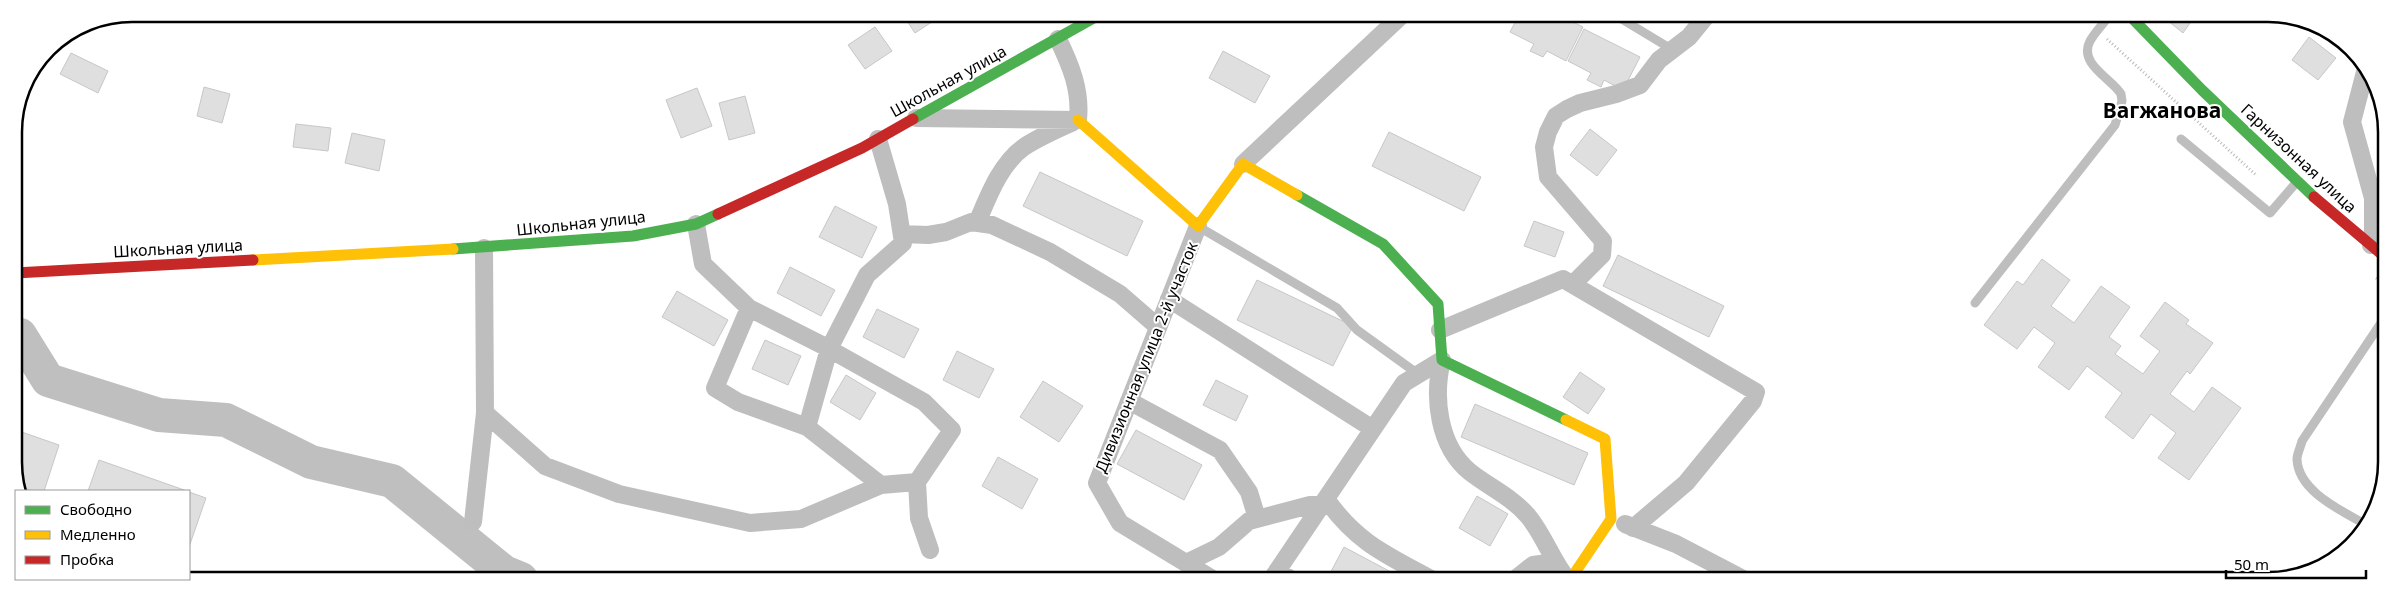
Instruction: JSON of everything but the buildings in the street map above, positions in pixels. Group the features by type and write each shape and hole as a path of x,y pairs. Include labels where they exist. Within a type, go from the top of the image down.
{"street":[{"name":"Школьная улица","path":"23,273 484,248 633,236 696,224 878,139 1088,22"},
{"path":"916,118 1078,120 1198,226 1243,164 1395,22"},
{"path":"1573,284 1602,256 1603,241 1548,177 1544,146 1548,132 1556,116 1566,109 1640,85 1659,60 1689,37 1702,22"},
{"name":"Гарнизонная улица","path":"2136,22 2202,90 2297,182 2378,251"},
{"path":"1058,39 1071,67 1076,85 1079,105 1078,120"},
{"path":"2364,78 2352,122 2373,198 2374,231 2371,245"},
{"path":"977,223 1002,171 1022,148 1078,120"},
{"path":"807,427 829,349 867,274 903,243 897,204 878,139"},
{"path":"1243,164 1383,244 1438,304 1442,360 1437,394 1443,432 1451,450 1461,464 1471,473 1505,496 1527,515 1563,572"},
{"path":"902,234 928,235 946,232 971,222 992,225 1050,252 1120,294 1158,327"},
{"path":"696,224 703,264 749,308 829,349 924,402 952,430 917,482 919,518 930,550"},
{"name":"Дивизионная улица 2-й участок","path":"1198,226 1097,483 1120,523 1201,572"},
{"path":"473,522 485,413 484,248"},
{"path":"1440,330 1563,279 1756,392 1748,408 1686,482 1633,528"},
{"path":"1169,299 1373,429"},
{"path":"749,308 715,388 738,402 807,427 881,485"},
{"path":"1276,572 1404,383 1442,360"},
{"path":"1442,360 1605,439 1611,519 1575,572"},
{"path":"1129,401 1220,450 1249,492 1257,518"},
{"path":"485,413 545,466 619,494 750,523 801,519 881,485 917,482"},
{"path":"1186,563 1219,547 1249,521 1324,502"},
{"path":"1324,502 1369,545 1418,572"},
{"path":"1611,519 1676,544 1729,572"},
{"path":"1524,572 1533,565 1555,562"}],"lane":[{"path":"1627,22 1673,50"},
{"path":"1975,303 2115,125 2122,101 2121,94 2117,88 2091,65 2088,56 2089,42 2104,22"},
{"path":"2181,139 2270,214 2297,182"},
{"path":"1198,226 1337,308 1357,330 1418,374"},
{"path":"2361,522 2309,488 2300,478 2297,458 2302,441 2378,327"}],"path":[{"path":"2106,37 2262,181"}],"waterway":[{"path":"22,339 48,380 159,415 226,420 311,462 392,481 504,572"}],"traffic: fast":[{"path":"913,119 1086,22"},
{"path":"2136,22 2202,90 2314,197"},
{"path":"1297,195 1383,244 1438,304 1442,360 1566,420"},
{"path":"453,249 633,236 696,224 718,214"}],"traffic: slow":[{"path":"1078,120 1198,226 1243,164 1297,195"},
{"path":"253,260 453,249"},
{"path":"1566,420 1605,439 1611,519 1575,572"}],"traffic: jam":[{"path":"718,214 862,148 913,119"},
{"path":"2314,197 2378,251"},
{"path":"23,273 253,260"}],"district":[{"name":"Вагжанова","path":"2162,110"}]}
